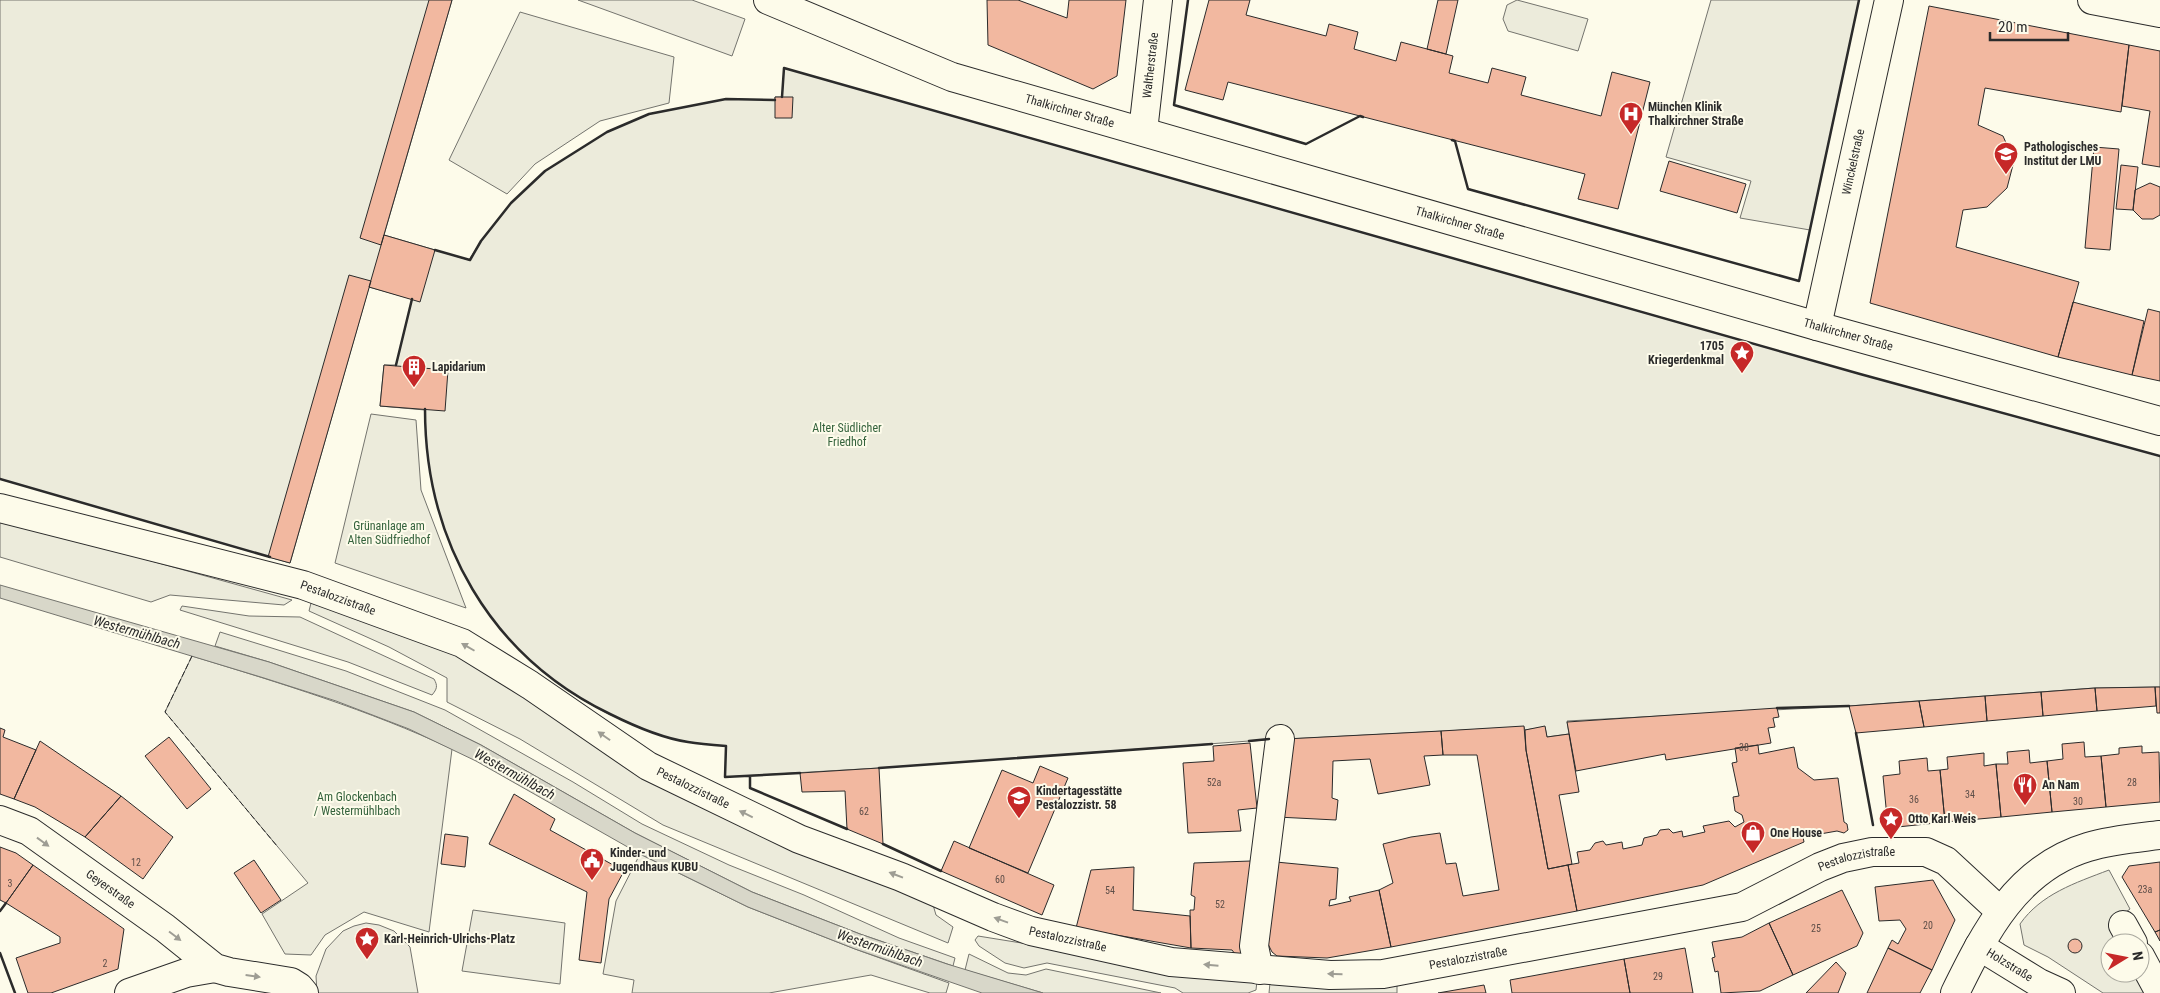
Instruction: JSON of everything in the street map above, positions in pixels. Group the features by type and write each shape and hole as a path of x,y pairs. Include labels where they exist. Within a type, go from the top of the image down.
{"street":[{"name":"Thalkirchner Straße","path":"768,0 952,77 1817,326 2160,421"},
{"name":"Waltherstraße","path":"1143,131 1158,0"},
{"name":"Winckelstraße","path":"1817,326 1889,0"},
{"path":"2092,0 2160,13"},
{"name":"Pestalozzistraße","path":"0,508 303,585 462,643 530,685 648,766 799,840 901,877 993,917 1031,931 1171,962 1330,975 1383,974 1742,907 1820,867 1843,858 1872,852 1926,852 1946,861 2000,911"},
{"path":"1259,970 1254,946 1280,739"},
{"name":"Geyerstraße","path":"0,820 29,831 165,928 216,968"},
{"path":"1979,946 2000,911 2030,878 2056,861 2086,847 2160,835"},
{"name":"Holzstraße","path":"1955,993 1979,946 2039,983 2062,993"},
{"path":"129,993 186,973 216,968 298,988"},
{"path":"2150,974 2160,993"}],"green space":[{"name":"Alter Südlicher Friedhof","path":"0,0 452,0 384,235 469,260 481,241 511,203 545,171 607,132 649,114 726,99 775,100 775,97 782,97 784,68 1860,374 2160,456 2160,687 2095,688 1849,706 1567,721 1569,734 1547,737 1545,727 1525,730 1524,727 1249,741 879,768 725,777 726,746 688,742 658,735 609,714 567,690 530,660 498,627 472,589 452,548 437,505 428,458 425,410 380,406 384,365 396,365 412,299 369,287 290,563 0,479"},
{"path":"1517,0 1588,19 1578,51 1508,31 1503,19 1507,5"},
{"path":"1711,0 1859,0 1810,230 1740,218 1751,181 1666,157"},
{"path":"520,12 674,57 669,103 600,121 535,164 507,194 449,160"},
{"name":"Grünanlage am Alten Südfriedhof","path":"371,414 416,420 421,490 466,608 335,563"},
{"path":"0,519 292,600 284,605 170,595 151,602 0,557"},
{"path":"311,603 386,627 479,664 931,898 936,915 953,927 948,943 663,825 520,739 447,702 447,678 389,647 309,611"},
{"path":"182,606 249,616 300,617 434,679 436,689 432,695 348,662 180,610"},
{"path":"220,632 346,671 445,710 573,782 642,824 729,865 804,895 899,938 955,958 953,966 860,934 752,892 635,833 481,745 414,712 269,662 215,646"},
{"name":"Am Glockenbach / Westermühlbach","path":"192,656 291,687 356,710 452,749 429,932 364,912 325,935 311,955 285,954 262,914 308,883 165,712"},
{"path":"640,854 748,907 949,983 946,993 930,993 871,975 769,993 632,993 634,980 603,974 616,901"},
{"path":"2109,870 2130,909 2110,924 2115,933 2100,933 2100,983 2141,983 2146,993 2103,993 2048,957 2024,945 2020,924 2028,914 2048,897"},
{"path":"473,910 565,923 560,984 462,971"},
{"path":"978,936 1257,981 1256,990 1248,993 1183,993 1175,988 1047,963 1024,968 1005,963 979,946 975,940"},
{"path":"969,954 1008,973 1026,975 1046,969 1161,993 1043,993 965,970"},
{"path":"1270,983 1334,987 1397,984 1397,993 1269,993"}],"shaded area":[{"path":"578,0 692,0 745,19 732,56"},
{"name":"Karl-Heinrich-Ulrichs-Platz","path":"366,923 379,925 394,931 410,947 418,993 317,993 316,976 326,949 343,931"}],"water":[{"name":"Westermühlbach","path":"0,585 269,662 414,712 481,745 635,833 752,892 860,934 947,964 1043,993 982,993 855,949 748,907 640,854 476,761 409,729 336,701 0,598"}],"building":[{"path":"429,0 452,0 381,245 360,238"},
{"path":"987,0 1018,0 1067,18 1069,0 1126,0 1117,76 1093,89 988,45"},
{"path":"1209,0 1250,0 1246,15 1326,36 1329,24 1358,32 1354,49 1396,61 1401,42 1453,56 1449,73 1488,83 1492,68 1526,77 1521,95 1601,116 1612,72 1650,82 1618,209 1578,199 1585,174 1228,82 1223,100 1185,90"},
{"path":"1438,0 1458,0 1446,54 1427,49"},
{"name":"Pathologisches Institut der LMU","path":"1929,6 2129,45 2121,112 1985,88 1978,125 2003,136 2014,161 2007,188 1987,207 1963,210 1956,247 2079,282 2058,357 1870,303"},
{"path":"2129,45 2160,51 2160,167 2142,164 2150,111 2122,106"},
{"path":"775,97 793,97 792,118 775,118"},
{"path":"2094,147 2119,149 2110,250 2085,248"},
{"path":"1669,161 1746,184 1737,213 1660,191"},
{"path":"2121,165 2138,167 2133,210 2116,209"},
{"path":"2150,183 2160,187 2160,215 2153,219 2142,219 2133,210 2135,190"},
{"path":"384,235 435,250 420,302 369,287"},
{"path":"349,275 371,281 290,563 268,557"},
{"path":"2073,302 2144,321 2132,375 2058,357"},
{"path":"2148,309 2160,312 2160,381 2132,375"},
{"name":"Lapidarium","path":"384,365 448,370 445,411 380,406"},
{"path":"2155,687 2156,706 2097,711 2095,688"},
{"path":"2155,687 2160,687 2160,713 2157,713"},
{"path":"2095,688 2097,711 2043,716 2041,692"},
{"path":"2041,692 2043,716 1987,721 1985,696"},
{"path":"1985,696 1987,721 1924,727 1919,701"},
{"path":"1919,701 1924,727 1856,733 1849,706"},
{"path":"1777,708 1779,717 1773,718 1775,727 1768,728 1771,743 1666,760 1665,754 1576,771 1567,722"},
{"path":"1524,726 1526,750 1548,869 1568,865 1577,911 1391,947 1379,890 1393,883 1383,844 1411,837 1440,833 1446,864 1456,863 1463,896 1499,890 1477,755 1443,755 1441,731"},
{"path":"1545,726 1547,737 1569,734 1579,792 1559,795 1572,864 1548,869 1526,750 1525,730"},
{"path":"0,728 5,730 3,737 36,750 14,799 0,794"},
{"path":"1441,731 1443,755 1424,756 1430,785 1378,794 1370,759 1333,761 1332,798 1338,800 1336,820 1277,817 1285,739"},
{"path":"169,737 211,789 187,809 145,756"},
{"path":"40,741 121,796 85,837 35,807 14,799"},
{"path":"2084,742 2085,757 2101,756 2106,807 2052,812 2047,761 2063,759 2062,744"},
{"path":"1250,743 1257,808 1238,810 1241,831 1188,833 1183,763 1214,761 1213,746"},
{"path":"1758,745 1759,754 1794,747 1798,768 1814,780 1838,778 1844,822 1847,824 1848,830 1844,833 1837,831 1803,837 1804,842 1703,885 1577,911 1568,865 1579,863 1577,852 1590,850 1595,843 1603,841 1606,845 1622,842 1623,849 1642,845 1644,838 1657,835 1660,830 1669,829 1673,833 1682,831 1683,837 1705,832 1703,826 1729,821 1735,827 1744,822 1742,815 1735,811 1733,797 1739,796 1732,763 1737,762 1735,748"},
{"path":"2142,746 2142,753 2159,752 2160,802 2106,807 2101,756 2119,754 2119,748"},
{"path":"2029,750 2030,763 2047,761 2052,812 2001,817 1996,764 2008,764 2007,752"},
{"path":"1984,753 1984,766 1996,764 2001,817 1945,822 1940,770 1948,769 1947,757"},
{"path":"1927,758 1928,771 1940,770 1945,822 1888,828 1883,776 1900,774 1899,761"},
{"path":"1040,766 1068,778 1028,873 969,848 1002,770 1033,783"},
{"path":"879,768 883,844 847,829 845,791 802,792 800,773"},
{"name":"Kinder- und Jugendhaus KUBU","path":"514,794 555,819 550,830 624,871 609,899 601,963 579,960 587,892 489,844"},
{"path":"121,796 173,837 143,879 85,837"},
{"path":"445,834 468,837 465,867 441,864"},
{"path":"954,841 1054,885 1042,915 941,871"},
{"path":"0,847 16,853 33,865 6,903 0,900"},
{"path":"254,860 281,900 261,913 234,873"},
{"path":"1251,861 1242,937 1242,954 1235,954 1232,950 1191,948 1190,910 1194,910 1195,897 1191,895 1194,863"},
{"path":"1276,862 1338,868 1336,899 1330,900 1329,906 1351,901 1349,897 1379,890 1391,947 1327,958 1277,956 1272,952 1268,944"},
{"path":"2160,862 2160,930 2155,932 2122,877 2129,866"},
{"path":"33,865 124,929 118,969 51,993 28,993 16,958 60,943 60,937 6,903"},
{"path":"1134,867 1133,910 1190,916 1191,948 1076,928 1091,870"},
{"path":"1933,880 1955,920 1932,970 1888,948 1892,940 1898,944 1906,929 1900,920 1879,921 1875,887"},
{"path":"1842,890 1863,933 1857,946 1793,975 1769,923"},
{"path":"1769,923 1793,975 1760,991 1721,993 1718,971 1715,972 1712,958 1715,957 1712,942 1742,937"},
{"path":"2160,930 2160,941 2155,932"},
{"path":"2075,939 2080,941 2082,946 2080,951 2075,953 2070,951 2068,946 2070,941"},
{"path":"1685,948 1693,993 1630,993 1624,959"},
{"path":"1888,948 1932,970 1920,993 1867,993"},
{"path":"1624,959 1630,993 1512,993 1510,980"},
{"path":"1836,962 1846,973 1838,993 1806,993"},
{"path":"1484,985 1486,993 1438,993"}],"fence":[{"path":"192,656 165,712 277,846"}],"wall":[{"path":"1188,0 1174,105 1306,144 1360,116 1363,117"},
{"path":"1452,140 1455,141 1468,189 1799,281 1859,0"},
{"path":"782,97 784,68 1860,374 2160,456"},
{"path":"435,250 470,260 481,241 511,203 545,171 607,132 649,114 726,99 775,100"},
{"path":"396,365 412,299"},
{"path":"425,409 428,458 437,504 452,548 472,589 499,627 530,660 568,690 610,714 638,727 678,740 726,746 725,777 800,773"},
{"path":"0,479 270,557"},
{"path":"1777,708 1849,706"},
{"path":"1856,733 1873,825"},
{"path":"1249,741 1269,739"},
{"path":"879,768 1212,744"},
{"path":"750,776 750,788 847,829"},
{"path":"883,844 941,871"},
{"path":"0,911 6,903"},
{"path":"0,953 15,993"}],"place":[{"name":"München Klinik Thalkirchner Straße","path":"1631,135"},
{"name":"Pathologisches Institut der LMU","path":"2006,175"},
{"name":"1705 Kriegerdenkmal","path":"1742,374"},
{"name":"Lapidarium","path":"414,388"},
{"name":"An Nam","path":"2025,806"},
{"name":"Kindertagesstätte Pestalozzistr. 58","path":"1019,819"},
{"name":"Otto Karl Weis","path":"1891,840"},
{"name":"One House","path":"1753,854"},
{"name":"Kinder- und Jugendhaus KUBU","path":"592,881"},
{"name":"Karl-Heinrich-Ulrichs-Platz","path":"367,960"}]}
